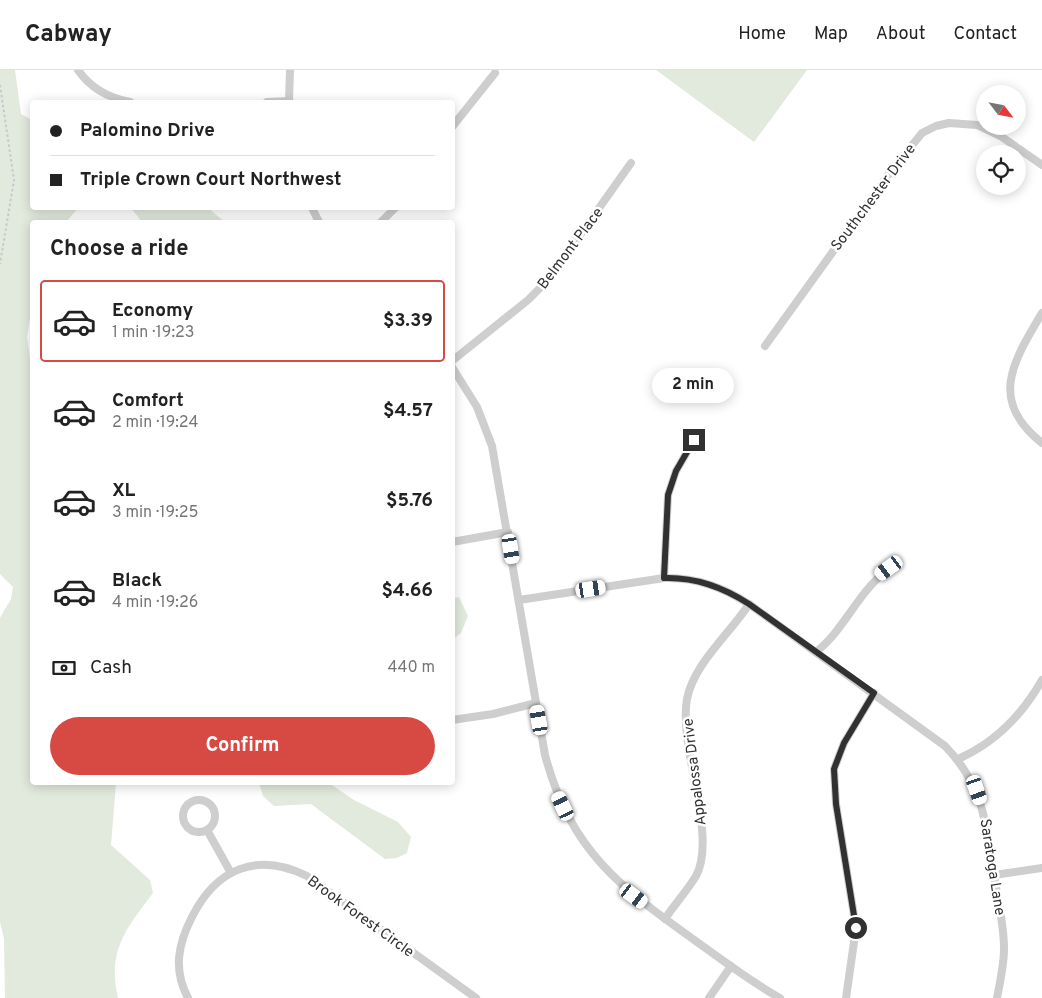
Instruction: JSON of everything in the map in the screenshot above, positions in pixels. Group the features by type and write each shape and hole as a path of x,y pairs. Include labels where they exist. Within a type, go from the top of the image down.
{"street":[{"path":"78,70 94,88 108,96 123,100"},
{"path":"289,100 290,70"},
{"path":"455,124 495,73"},
{"name":"Southchester Drive","path":"765,346 888,175 922,133 936,126 949,123 977,125 1002,137 1042,165"},
{"name":"Belmont Place","path":"455,358 548,280 631,163"},
{"path":"383,220 393,210"},
{"path":"1042,313 1013,364 1009,384 1009,393 1018,420 1027,431 1042,443"},
{"path":"455,372 477,407 492,446 536,703 551,777 577,834 594,857 617,882 731,966 780,998"},
{"path":"664,578 668,495 676,471 694,440"},
{"path":"455,541 508,532"},
{"path":"816,652 839,629 867,587 889,568"},
{"name":"Saratoga Lane","path":"519,600 664,578 688,579 702,582 728,592 749,604 924,729 958,759 971,778 981,804 988,831 1004,949 997,998"},
{"name":"Appalossa Drive","path":"665,919 696,876 702,849 699,809 687,726 688,698 699,672 749,604"},
{"path":"958,759 983,747 1006,729 1033,696 1042,680"},
{"path":"846,998 856,928 836,804 834,769 844,743 874,693"},
{"path":"455,720 493,714 536,703"},
{"path":"202,800 207,802 214,811 214,821 207,830 192,830 185,824 184,809 192,802 202,800"},
{"path":"207,830 230,872"},
{"name":"Brook Forest Circle","path":"188,998 180,980 178,965 182,940 207,892 230,872 254,865 269,864 295,870 307,876 476,998"},
{"path":"994,876 1042,868"},
{"path":"709,998 731,966"}],"path":[{"path":"0,85 14,180 0,264"}],"shaded area":[{"path":"0,70 15,70 21,114 30,119 30,210 76,210 68,220 30,220 30,318 27,337 30,359 30,785 116,785 111,845 150,880 153,893 127,929 117,953 115,981 118,998 5,998 4,939 0,922 0,618 11,599 13,587 0,574"},
{"path":"656,70 807,70 754,142"},
{"path":"133,210 210,210 223,220 140,220"},
{"path":"459,597 468,616 461,633 455,638 455,598"},
{"path":"260,785 332,785 354,800 398,822 411,837 407,853 397,858 385,859 311,804 274,806 263,796"}],"route":[{"path":"694,440 676,471 668,495 666,510 667,550 664,578 688,579 702,582 728,592 749,604 874,693 844,743 834,769 836,804 854,906 856,928"}]}
